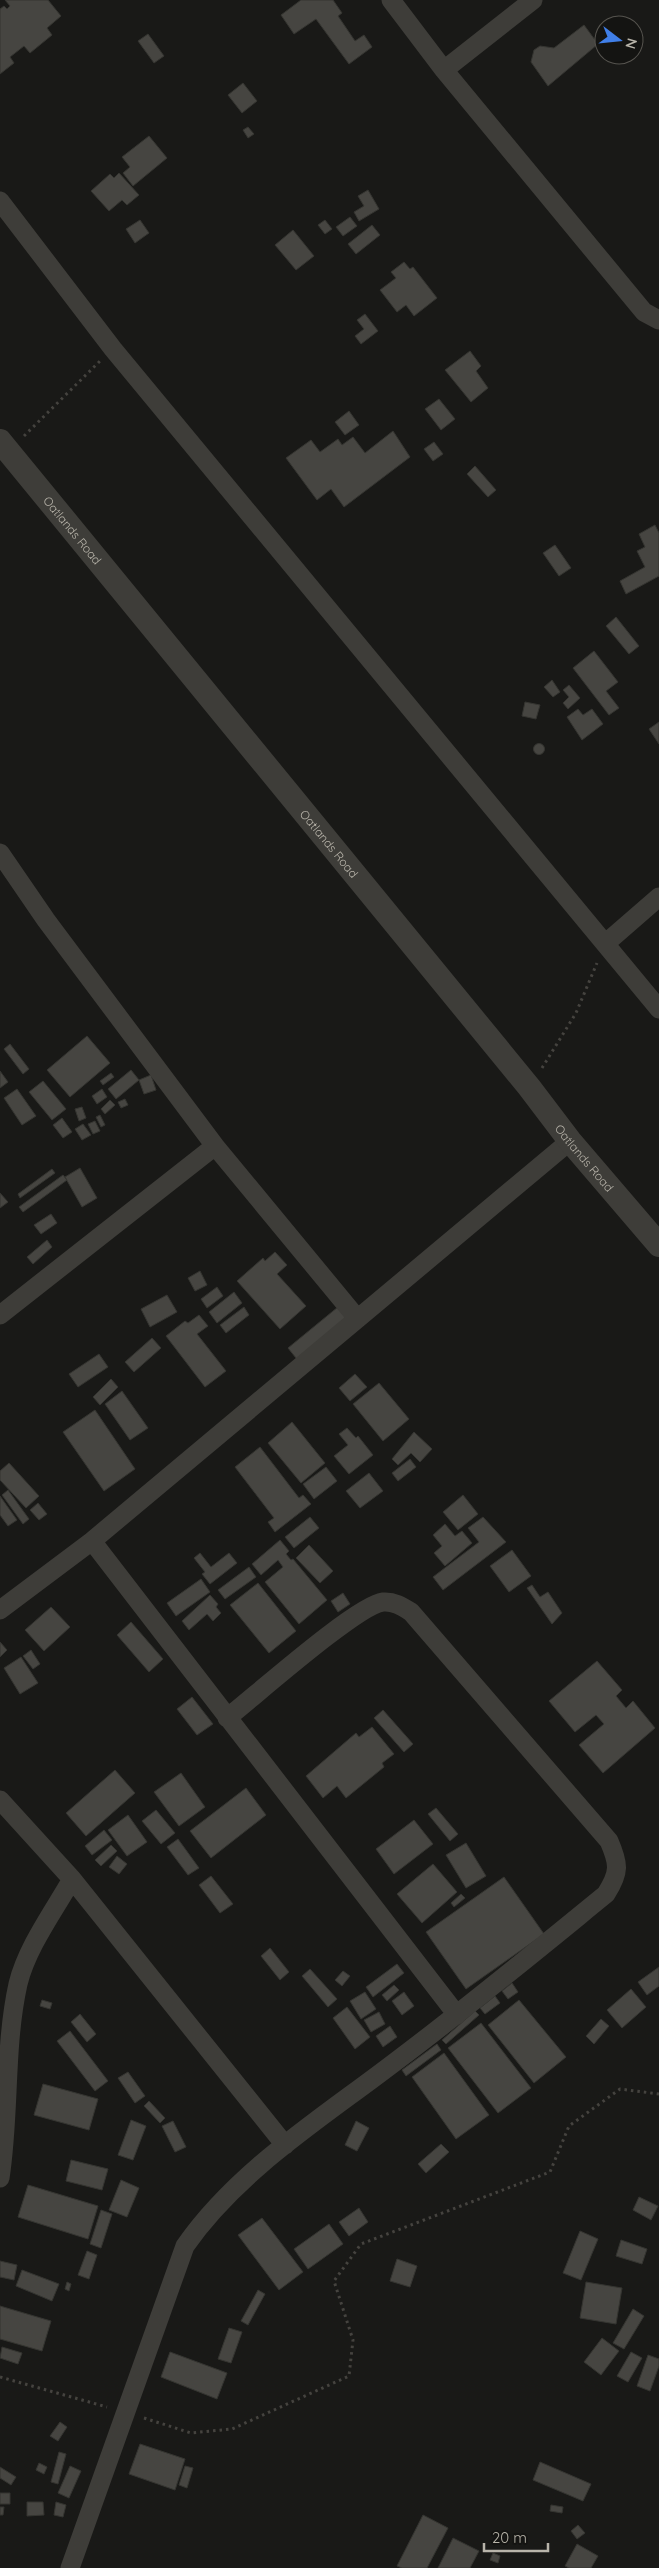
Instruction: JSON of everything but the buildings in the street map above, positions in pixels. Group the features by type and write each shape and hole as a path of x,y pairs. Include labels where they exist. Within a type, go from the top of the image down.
{"street":[{"path":"391,0 444,70 644,312 659,320"},
{"path":"444,70 533,0"},
{"path":"0,201 113,349 659,1009"},
{"name":"Oatlands Road","path":"4,446 529,1087 570,1141 659,1245"},
{"path":"0,854 46,920 215,1146 357,1318"},
{"path":"606,943 659,897"},
{"path":"0,1610 92,1541 570,1141"},
{"path":"0,1315 215,1146"},
{"path":"92,1541 457,2015"},
{"path":"70,2568 185,2246 205,2218 233,2190 285,2145 457,2015 606,1894 616,1879 617,1861 609,1841 411,1612 398,1604 382,1602 356,1614 227,1718"},
{"path":"0,1800 72,1879 285,2145"},
{"path":"0,2178 18,1983 30,1953 72,1879"}],"path":[{"path":"4,446 113,349"},
{"path":"529,1087 576,1014 606,943"},
{"path":"0,2377 126,2412 191,2433 232,2429 349,2376 353,2340 334,2281 361,2244 550,2172 569,2126 620,2089 659,2094"}]}
